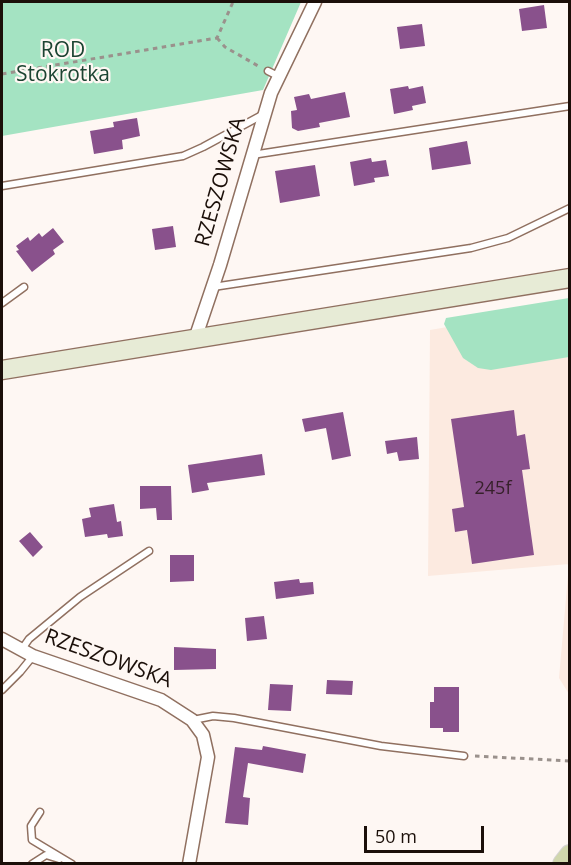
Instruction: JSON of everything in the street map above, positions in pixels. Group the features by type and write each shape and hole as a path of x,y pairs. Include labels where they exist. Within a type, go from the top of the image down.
{"main road":[{"path":"563,864 570,855"}],"street":[{"path":"264,114 273,74 315,2"},
{"name":"RZESZOWSKA","path":"195,339 213,287 264,114"},
{"path":"2,370 570,278"},
{"name":"RZESZOWSKA","path":"2,639 27,653 161,700 192,720 203,735 208,757 189,864"}],"lane":[{"path":"251,155 570,106"},
{"name":"RZESZOWSKA","path":"2,186 183,156 264,114"},
{"path":"213,287 471,248 508,238 570,208"},
{"path":"2,303 24,287"},
{"path":"2,690 21,672 29,639 80,597 149,551"},
{"path":"192,720 213,716 234,718 381,746 464,756"},
{"path":"40,812 31,826 32,840 71,864"},
{"path":"32,864 46,855 71,864"}],"path":[{"path":"217,39 233,2"},
{"path":"217,39 225,47 273,74"},
{"path":"2,74 217,39"},
{"path":"464,756 570,761"}],"shaded area":[{"path":"569,306 569,564 428,576 430,330"},
{"path":"569,564 569,694 559,678"}],"green space":[{"name":"ROD Stokrotka","path":"2,2 301,2 263,90 2,136"},
{"path":"569,298 569,357 491,370 478,368 463,358 444,324 446,318"}],"building":[{"path":"544,5 547,28 522,31 519,9"},
{"path":"422,24 425,46 400,49 397,27"},
{"path":"408,86 409,89 423,86 426,103 412,106 413,110 394,114 390,89"},
{"path":"345,92 350,117 319,123 320,127 298,131 292,128 291,111 297,110 294,97 309,94 311,99"},
{"path":"137,118 140,136 122,140 123,149 94,154 90,131 114,127 113,122"},
{"path":"467,141 471,164 432,170 429,148"},
{"path":"371,158 372,162 386,160 389,176 374,178 375,182 354,186 350,162"},
{"path":"315,165 320,196 280,203 275,171"},
{"path":"173,226 176,247 155,250 152,229"},
{"path":"53,228 64,242 53,250 55,254 32,272 16,251 19,250 16,246 28,237 30,241 39,233 42,237"},
{"path":"514,410 517,436 525,434 530,469 522,470 534,555 472,564 467,530 455,532 452,509 464,507 451,419"},
{"path":"343,412 351,456 332,460 326,428 305,432 302,419"},
{"path":"417,437 419,459 399,461 397,452 387,454 385,441"},
{"path":"262,454 265,475 207,483 209,490 192,493 188,465"},
{"path":"140,486 171,486 172,520 157,520 156,508 140,509"},
{"path":"114,504 117,522 121,521 123,536 108,538 107,534 85,537 82,519 91,517 89,508"},
{"path":"30,532 43,547 33,557 19,541"},
{"path":"170,555 194,555 194,581 170,582"},
{"path":"299,579 300,583 313,582 314,594 276,599 274,582"},
{"path":"264,616 267,639 247,641 245,618"},
{"path":"174,647 216,649 216,669 174,670"},
{"path":"327,680 353,681 352,695 326,694"},
{"path":"270,684 293,685 291,711 268,710"},
{"path":"434,687 459,687 459,732 443,732 443,728 430,728 430,702 434,702"},
{"path":"263,746 306,754 303,773 248,763 243,797 250,798 248,825 225,823 235,747 262,750"}]}
